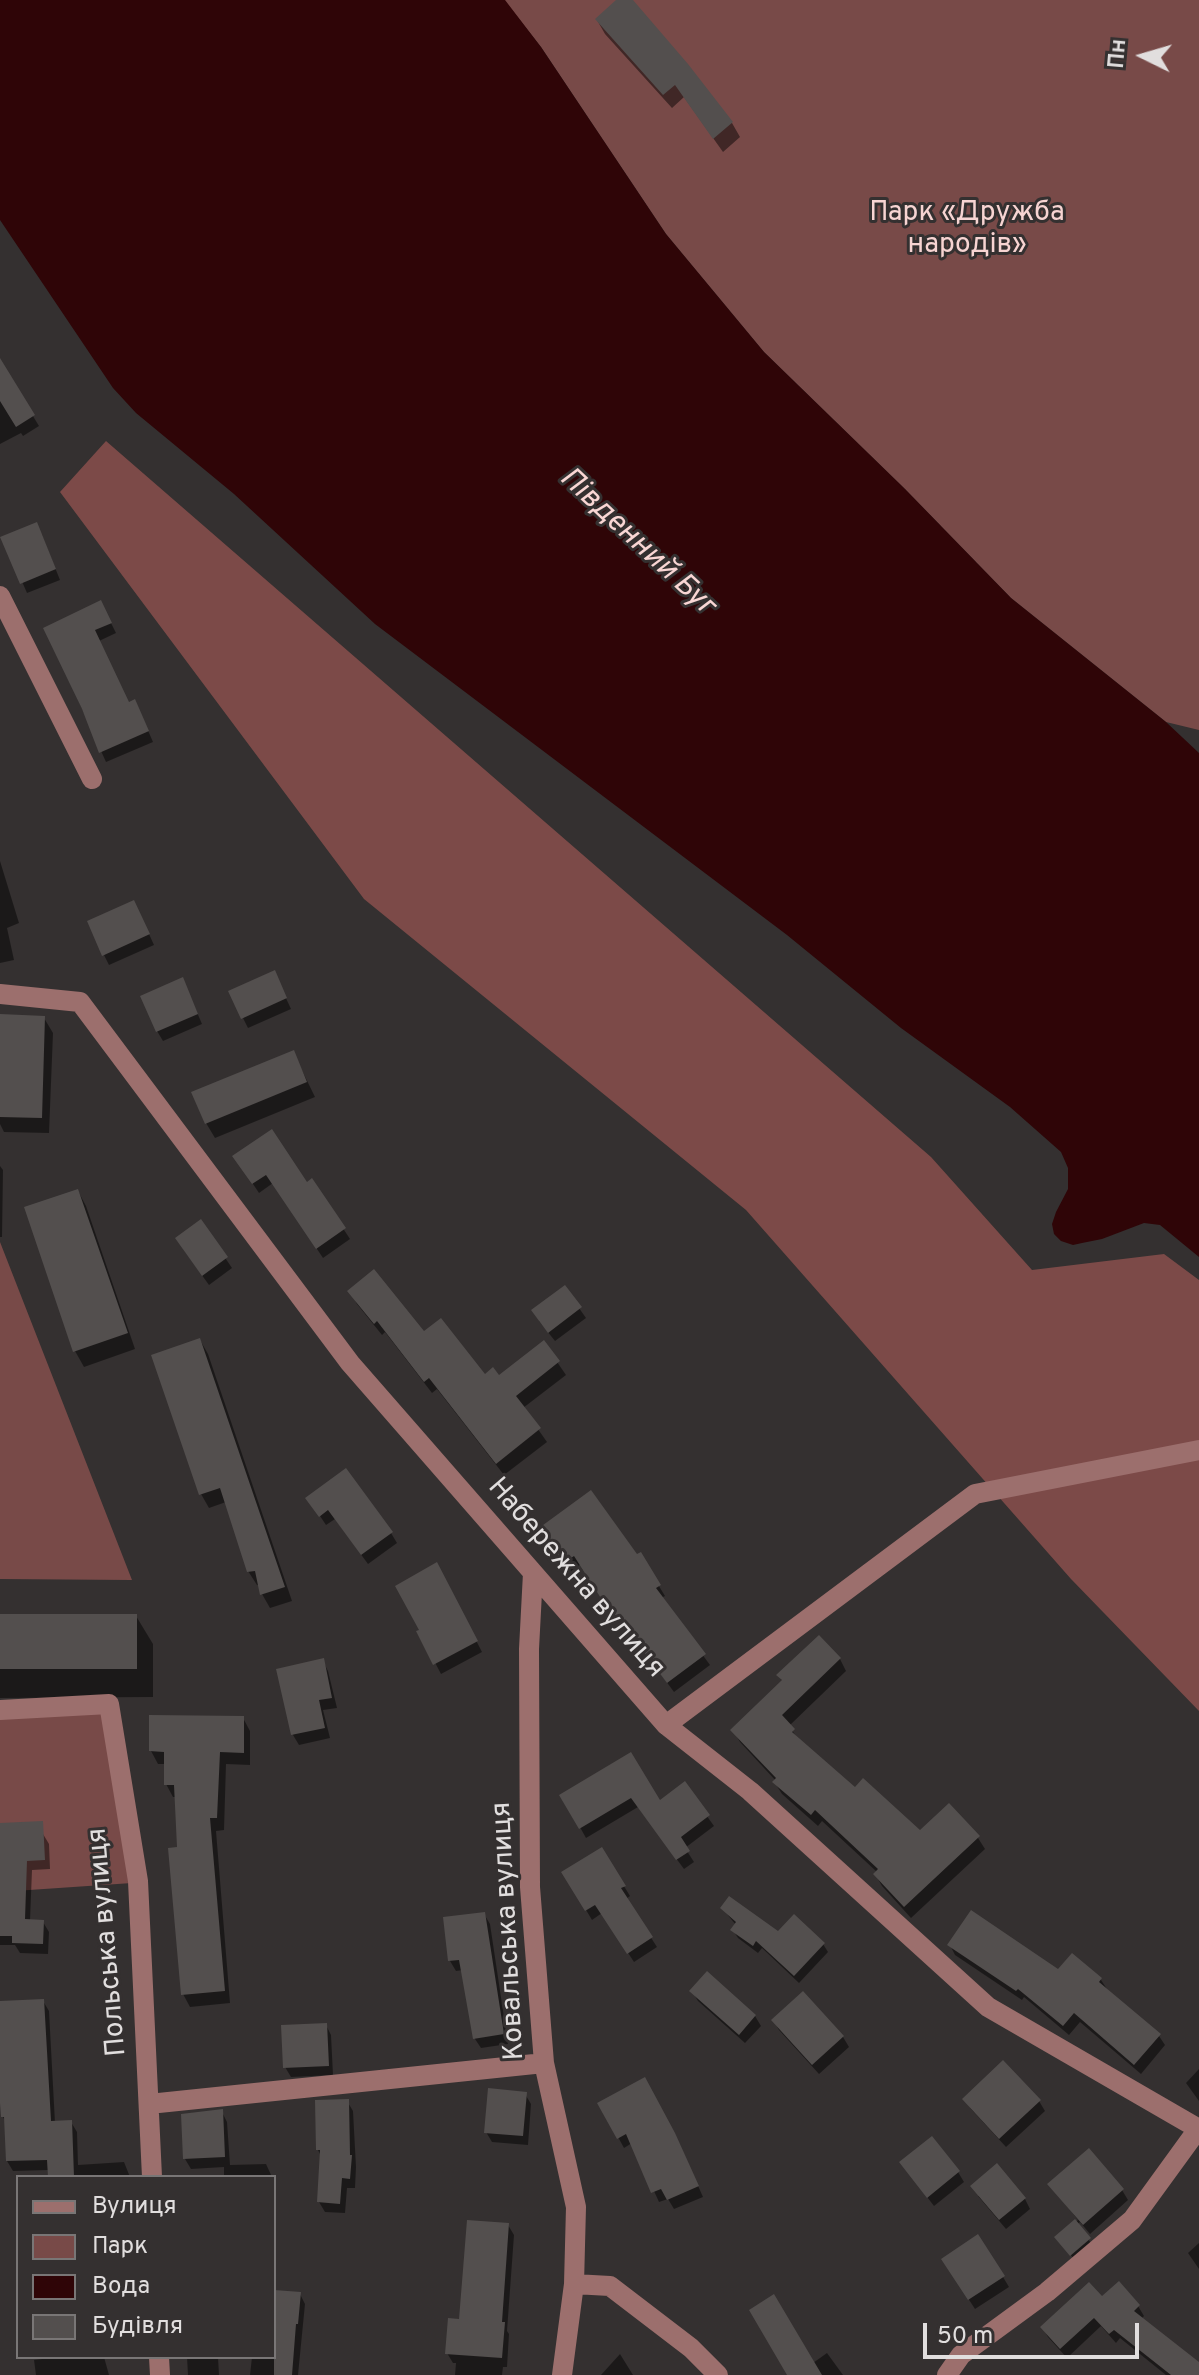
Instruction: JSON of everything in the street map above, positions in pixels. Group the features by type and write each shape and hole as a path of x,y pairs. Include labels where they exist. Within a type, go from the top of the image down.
{"street":[{"path":"0,596 92,779"},
{"name":"Набережна вулиця","path":"0,994 80,1002 350,1363 666,1725 750,1791 988,2007 1199,2129"},
{"path":"666,1725 975,1494 1199,1450"},
{"name":"Ковальська вулиця","path":"533,1573 529,1649 530,1887 544,2063 576,2207 574,2284 562,2375"},
{"name":"Польська вулиця","path":"0,1710 109,1704 138,1881 152,2175"},
{"path":"149,2104 544,2063"},
{"path":"947,2375 961,2355 1047,2292 1132,2220 1199,2129"},
{"path":"574,2284 610,2286 691,2348 718,2375"}],"green space":[{"name":"Парк «Дружба народів»","path":"504,0 1199,0 1199,730 1166,722 1011,598 905,489 764,352 666,234 541,47"},
{"path":"0,1242 132,1580 0,1579"},
{"path":"102,1710 132,1883 0,1892 0,1719"}],"shaded area":[{"path":"106,441 931,1157 1032,1270 1164,1254 1199,1280 1199,1711 1071,1579 746,1210 364,899 60,492"}],"water":[{"name":"Південний Буг","path":"0,0 505,0 541,47 666,234 764,352 905,489 1011,598 1166,722 1199,753 1199,1257 1160,1225 1144,1223 1102,1239 1073,1245 1061,1241 1054,1234 1052,1224 1068,1189 1068,1168 1061,1152 1010,1107 901,1028 787,935 375,624 234,494 136,413 113,388 0,220"}],"building":[{"path":"616,0 633,0 733,122 713,139 675,85 663,95 595,19"},
{"path":"0,358 35,415 16,427 0,401"},
{"path":"37,522 56,569 20,584 0,537"},
{"path":"101,600 112,623 95,630 129,702 135,699 149,731 99,753 82,709 43,628"},
{"path":"134,900 150,934 102,956 87,921"},
{"path":"275,970 287,998 241,1019 228,991"},
{"path":"183,977 198,1014 156,1032 140,996"},
{"path":"0,1014 45,1016 42,1118 0,1117"},
{"path":"294,1050 307,1082 205,1124 191,1092"},
{"path":"272,1129 307,1182 312,1178 346,1228 316,1249 266,1175 252,1184 232,1156"},
{"path":"78,1189 128,1333 73,1352 24,1207"},
{"path":"201,1219 228,1257 202,1276 175,1238"},
{"path":"374,1269 424,1331 441,1318 485,1374 493,1367 499,1375 544,1340 560,1361 516,1396 541,1428 496,1464 429,1378 424,1382 377,1321 374,1324 347,1291"},
{"path":"565,1285 582,1307 548,1333 531,1310"},
{"path":"200,1338 285,1587 260,1595 255,1571 247,1572 220,1488 199,1495 151,1355"},
{"path":"346,1468 393,1532 361,1555 328,1510 319,1517 305,1498"},
{"path":"591,1490 637,1554 641,1552 661,1585 656,1588 706,1654 667,1683 616,1615 613,1617 574,1556 564,1563 539,1528"},
{"path":"437,1562 478,1641 433,1665 416,1631 419,1630 395,1586"},
{"path":"0,1614 137,1614 137,1669 0,1669"},
{"path":"819,1635 841,1658 782,1715 795,1729 792,1732 855,1787 863,1778 920,1830 949,1803 980,1836 904,1907 873,1874 878,1869 815,1810 811,1815 772,1782 776,1778 730,1730 782,1680 776,1675"},
{"path":"324,1658 332,1698 319,1700 325,1728 291,1735 276,1669"},
{"path":"149,1715 244,1716 244,1753 220,1752 217,1818 210,1818 225,1991 181,1995 168,1848 177,1847 174,1785 164,1785 164,1752 149,1751"},
{"path":"631,1752 660,1800 685,1781 710,1815 681,1837 690,1851 676,1860 631,1798 579,1829 559,1795"},
{"path":"43,1821 45,1860 27,1861 25,1919 44,1920 43,1944 12,1943 12,1936 0,1936 0,1823"},
{"path":"602,1847 626,1886 621,1888 653,1937 627,1954 595,1905 585,1911 561,1872"},
{"path":"729,1896 778,1931 794,1914 825,1943 794,1976 756,1941 753,1946 730,1930 736,1922 720,1908"},
{"path":"971,1910 1058,1969 1072,1953 1102,1978 1099,1982 1161,2034 1134,2065 1074,2013 1063,2026 1018,1989 1016,1991 947,1945"},
{"path":"485,1912 504,2034 473,2039 459,1960 448,1961 443,1917"},
{"path":"707,1971 756,2015 739,2035 689,1991"},
{"path":"803,1991 844,2036 812,2065 771,2020"},
{"path":"44,1999 51,2121 72,2120 74,2175 48,2175 47,2160 6,2161 4,2117 1,2117 0,2103 0,2001"},
{"path":"327,2023 329,2066 283,2068 281,2025"},
{"path":"1003,2060 1041,2100 999,2139 962,2099"},
{"path":"645,2077 699,2186 667,2200 661,2189 651,2193 626,2134 617,2139 597,2103"},
{"path":"488,2088 527,2092 523,2136 484,2133"},
{"path":"349,2099 350,2179 342,2178 340,2204 317,2202 320,2150 316,2150 315,2100"},
{"path":"223,2109 225,2157 183,2159 181,2114"},
{"path":"932,2136 960,2171 927,2198 899,2162"},
{"path":"1089,2148 1124,2189 1083,2225 1047,2184"},
{"path":"997,2163 1026,2198 999,2220 970,2186"},
{"path":"1075,2219 1091,2238 1070,2256 1054,2237"},
{"path":"467,2220 509,2223 502,2358 445,2354 448,2318 459,2319"},
{"path":"978,2234 1005,2276 968,2300 941,2259"},
{"path":"1119,2281 1140,2305 1134,2311 1199,2362 1199,2375 1171,2375 1114,2330 1109,2334 1094,2318 1060,2349 1040,2327 1089,2282 1102,2296"},
{"path":"276,2290 301,2292 292,2375 274,2375"},
{"path":"774,2294 822,2375 787,2375 749,2310"}]}
